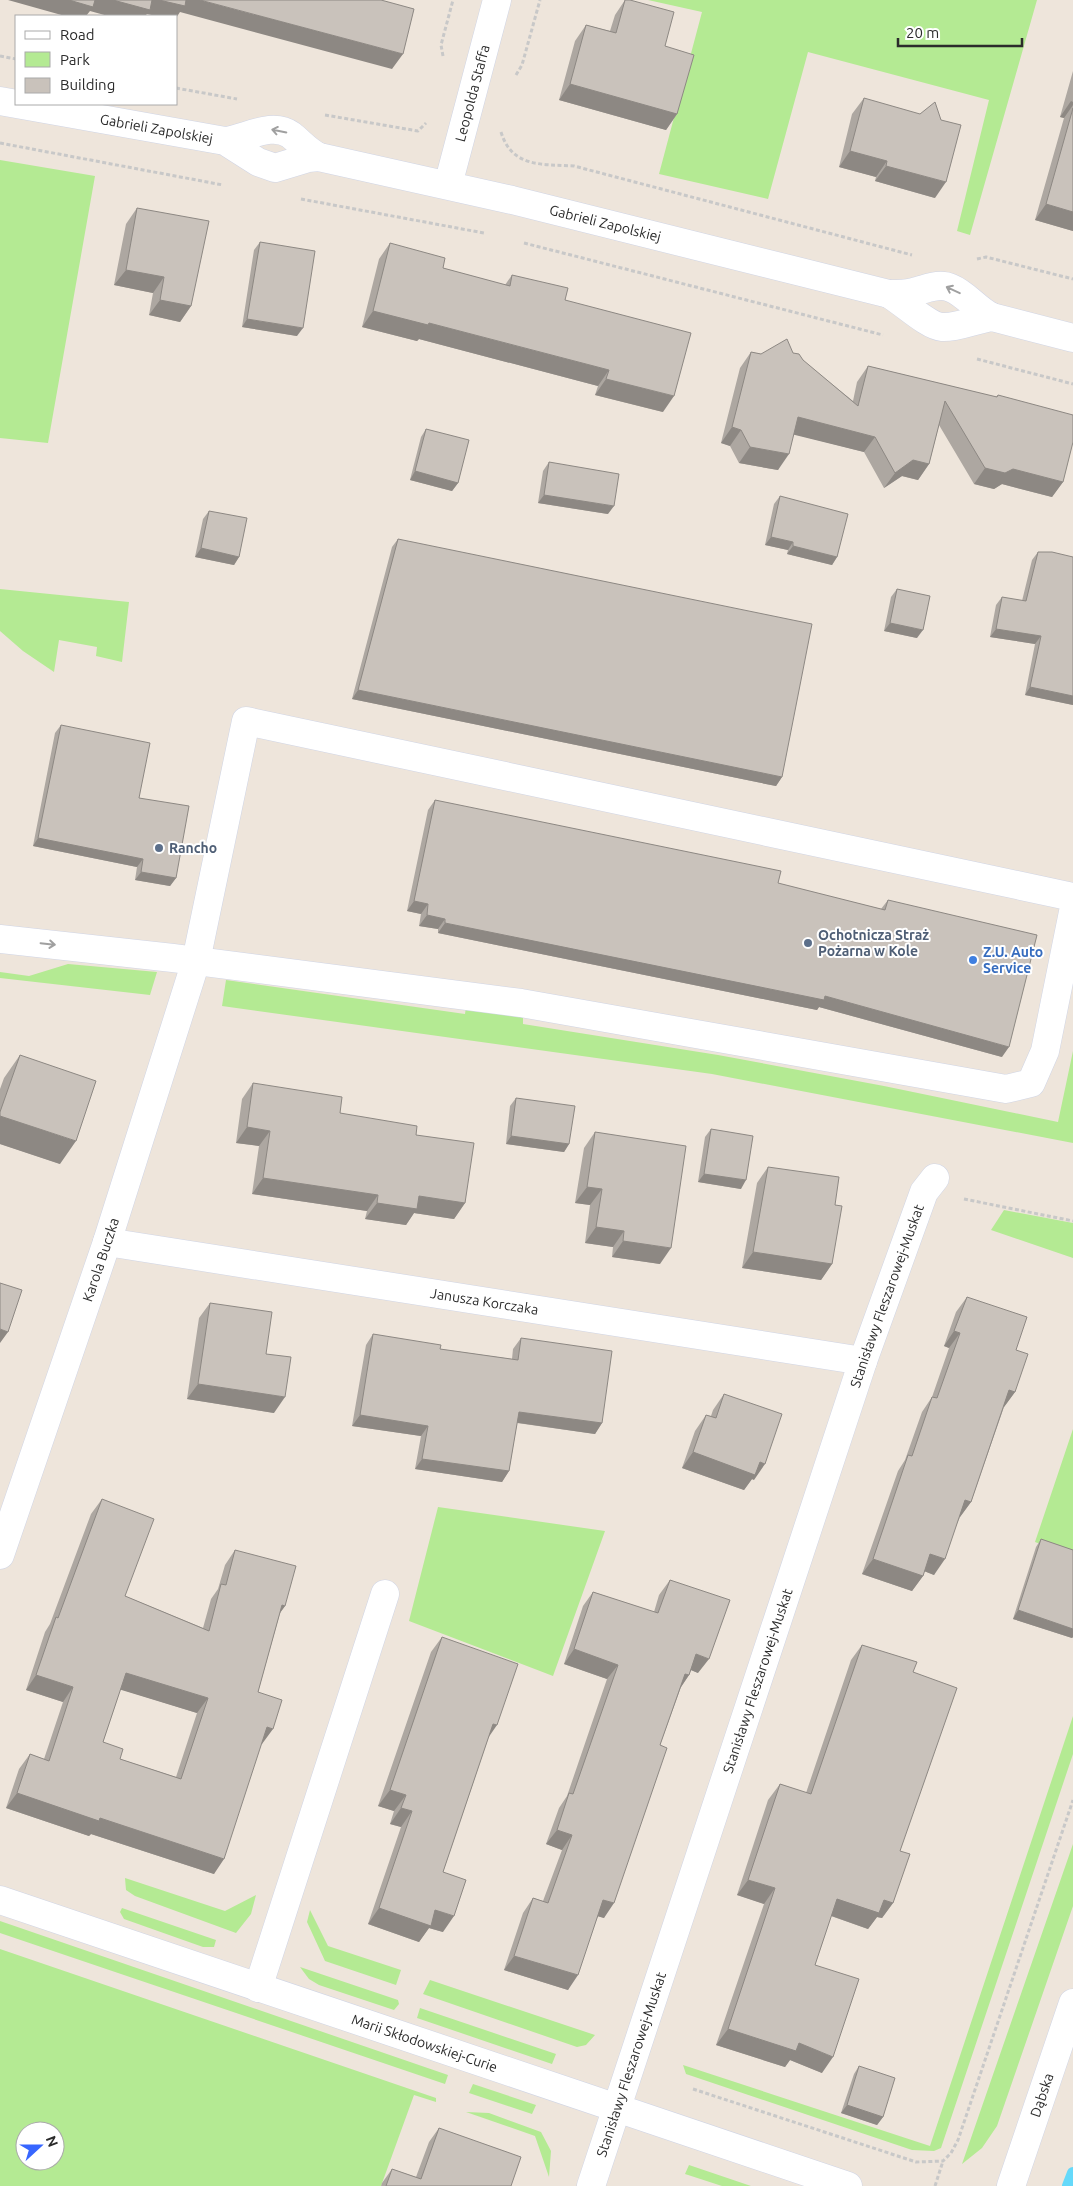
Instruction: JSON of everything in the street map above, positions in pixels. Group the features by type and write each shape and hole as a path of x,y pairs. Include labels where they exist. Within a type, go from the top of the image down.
{"street":[{"name":"Leopolda Staffa","path":"448,185 497,0"},
{"name":"Gabrieli Zapolskiej","path":"0,101 15,104"},
{"name":"Gabrieli Zapolskiej","path":"22,105 225,141 258,162 275,168 308,158 319,157 448,185 889,294 912,292 940,286 949,287 958,291 981,312 992,317 1073,338"},
{"name":"Gabrieli Zapolskiej","path":"225,141 275,129 291,135 307,150 319,157"},
{"name":"Gabrieli Zapolskiej","path":"889,294 933,325 942,327 953,326 992,317"},
{"name":"Karola Buczka","path":"0,1555 107,1242 196,962 246,721 1073,897"},
{"path":"0,939 521,1003 1006,1089 1030,1083 1045,1051 1073,912"},
{"name":"Stanisławy Fleszarowej-Muskat","path":"591,2186 863,1361 929,1185"},
{"name":"Janusza Korczaka","path":"107,1242 863,1361"},
{"path":"258,1988 385,1594"},
{"name":"Marii Skłodowskiej-Curie","path":"0,1900 258,1988 618,2107 680,2131 848,2186"},
{"name":"Dąbska","path":"1011,2186 1073,2002"}],"path":[{"path":"0,56 15,59"},
{"path":"500,129 504,143 514,156 521,160 540,164 574,166 914,255"},
{"path":"0,143 232,186"},
{"path":"300,199 484,233"},
{"path":"521,242 890,337"},
{"path":"969,261 986,257 1073,280"},
{"path":"967,357 1073,384"},
{"path":"929,1185 1073,1221"},
{"path":"934,2186 943,2161 951,2153 958,2140 1073,1800"},
{"path":"693,2089 916,2162 943,2161"}],"green space":[{"path":"648,0 1037,0 970,235 957,231 989,100 808,52 768,199 659,174 702,12"},
{"path":"0,160 95,176 48,443 0,438"},
{"path":"0,589 129,602 122,662 96,656 97,647 59,640 54,672 23,651 0,631"},
{"path":"68,964 157,972 150,995 0,978 0,972 29,976"},
{"path":"226,980 465,1014 466,1007 523,1017 523,1024 718,1055 884,1086 1058,1122 1073,1051 1073,1143 712,1074 222,1006"},
{"path":"1004,1210 1073,1223 1073,1258 991,1230"},
{"path":"1073,1429 1073,1556 1035,1542"},
{"path":"438,1507 605,1531 553,1676 409,1621"},
{"path":"1073,1716 1073,1754 941,2148 934,2151 912,2150 686,2074 683,2065 930,2146"},
{"path":"1073,1844 1073,1906 997,2126 982,2148 962,2164"},
{"path":"125,1878 225,1911 256,1895 251,1914 236,1933 135,1896 126,1890"},
{"path":"122,1908 216,1940 214,1947 203,1947 124,1919 120,1912"},
{"path":"310,1910 328,1946 401,1970 396,1985 325,1961 307,1922"},
{"path":"0,1921 448,2075 445,2084 0,1933"},
{"path":"0,1949 436,2098 436,2102 414,2095 381,2186 0,2186"},
{"path":"300,1967 398,2000 399,2004 394,2010 319,1985 309,1979"},
{"path":"430,1980 595,2035 586,2045 577,2047 423,1994"},
{"path":"420,2008 556,2054 552,2064 417,2018"},
{"path":"473,2084 536,2105 532,2114 469,2093"},
{"path":"466,2112 489,2113 541,2132 551,2151 549,2177 535,2136"},
{"path":"689,2165 751,2186 722,2186 685,2174"}],"building":[{"path":"69,0 95,0 93,7"},
{"path":"113,0 152,0 150,10"},
{"path":"159,0 186,0 185,6"},
{"path":"200,0 381,0 414,9 403,54"},
{"path":"625,0 674,12 665,46 694,55 677,114 570,84 586,25 616,33"},
{"path":"864,98 920,114 935,102 941,120 961,125 946,182 886,166 887,161 850,151"},
{"path":"1073,108 1073,212 1046,204"},
{"path":"137,208 209,221 191,306 160,300 164,277 126,270"},
{"path":"260,242 315,251 303,328 247,319"},
{"path":"390,243 445,258 443,268 510,286 512,275 568,288 565,300 691,333 674,396 606,379 609,370 429,323 428,325 373,311"},
{"path":"787,339 793,353 799,354 803,360 858,406 868,366 997,397 998,395 1073,415 1073,442 1063,482 1013,469 1005,473 985,468 945,401 929,464 913,460 895,473 875,437 798,417 789,454 750,447 741,430 732,427 751,352 761,354"},
{"path":"426,429 469,440 458,483 415,471"},
{"path":"549,462 619,474 614,506 544,495"},
{"path":"780,496 848,514 837,557 793,546 793,542 771,537"},
{"path":"209,511 247,518 239,557 201,548"},
{"path":"398,539 812,624 782,777 358,690"},
{"path":"1038,552 1052,552 1073,557 1073,696 1030,687 1041,636 996,629 1002,597 1026,601"},
{"path":"897,589 930,596 923,630 890,623"},
{"path":"61,725 150,743 139,798 189,806 176,878 141,872 143,859 38,838"},
{"path":"435,800 781,871 778,883 885,910 888,900 1037,935 1009,1047 825,996 824,1000 445,923 445,919 427,915 428,904 414,901"},
{"path":"20,1055 96,1081 76,1141 0,1116"},
{"path":"253,1083 342,1097 340,1113 417,1126 416,1135 474,1143 465,1203 419,1196 417,1209 377,1203 378,1195 263,1178 270,1131 247,1127"},
{"path":"516,1098 575,1106 569,1144 511,1136"},
{"path":"711,1129 753,1136 746,1180 704,1174"},
{"path":"595,1132 686,1146 671,1248 623,1241 624,1231 596,1227 602,1189 587,1187"},
{"path":"768,1167 839,1177 835,1205 842,1206 832,1264 753,1252"},
{"path":"0,1283 22,1290 8,1332 0,1329"},
{"path":"967,1297 1027,1317 1016,1350 1028,1354 1015,1392 1009,1390 971,1502 965,1500 945,1559 930,1554 923,1576 873,1559 908,1455 912,1456 932,1397 937,1398 960,1333 954,1331"},
{"path":"210,1303 272,1312 266,1354 291,1357 285,1397 198,1384"},
{"path":"373,1334 441,1345 440,1349 518,1360 521,1338 612,1351 602,1423 519,1412 509,1471 422,1459 428,1426 360,1415"},
{"path":"724,1394 782,1414 765,1464 760,1462 755,1475 693,1452 706,1415 716,1418"},
{"path":"102,1499 154,1519 125,1596 209,1631 221,1584 226,1585 235,1550 296,1566 285,1606 282,1605 258,1692 282,1700 273,1729 267,1727 224,1859 100,1818 99,1821 17,1793 30,1754 49,1761 73,1687 36,1675 56,1617 58,1618","holes":["126,1673 208,1698 181,1779 120,1759 123,1749 103,1742"]},
{"path":"1041,1539 1073,1550 1073,1629 1018,1610"},
{"path":"670,1580 730,1600 709,1659 696,1654 689,1675 685,1674 660,1745 667,1748 614,1903 603,1900 578,1975 514,1956 533,1898 548,1903 572,1835 557,1830 569,1793 573,1794 618,1665 574,1649 593,1592 658,1613"},
{"path":"442,1637 518,1664 497,1725 493,1724 443,1872 466,1880 454,1916 435,1910 431,1926 379,1908 412,1811 401,1808 406,1795 390,1790"},
{"path":"862,1645 917,1662 913,1672 957,1688 900,1851 910,1854 893,1903 884,1900 879,1913 837,1899 815,1965 859,1979 833,2057 799,2043 796,2051 728,2029 775,1888 748,1880 780,1784 811,1794"},
{"path":"859,2066 895,2078 883,2117 847,2105"},
{"path":"439,2128 521,2157 511,2186 386,2186 392,2169 421,2179"}],"waterway":[{"path":"1068,2186 1073,2173"}],"place":[{"name":"Rancho","path":"159,848"},
{"name":"Ochotnicza Straż Pożarna w Kole","path":"808,943"},
{"name":"Z.U. Auto Service","path":"973,960"}]}
